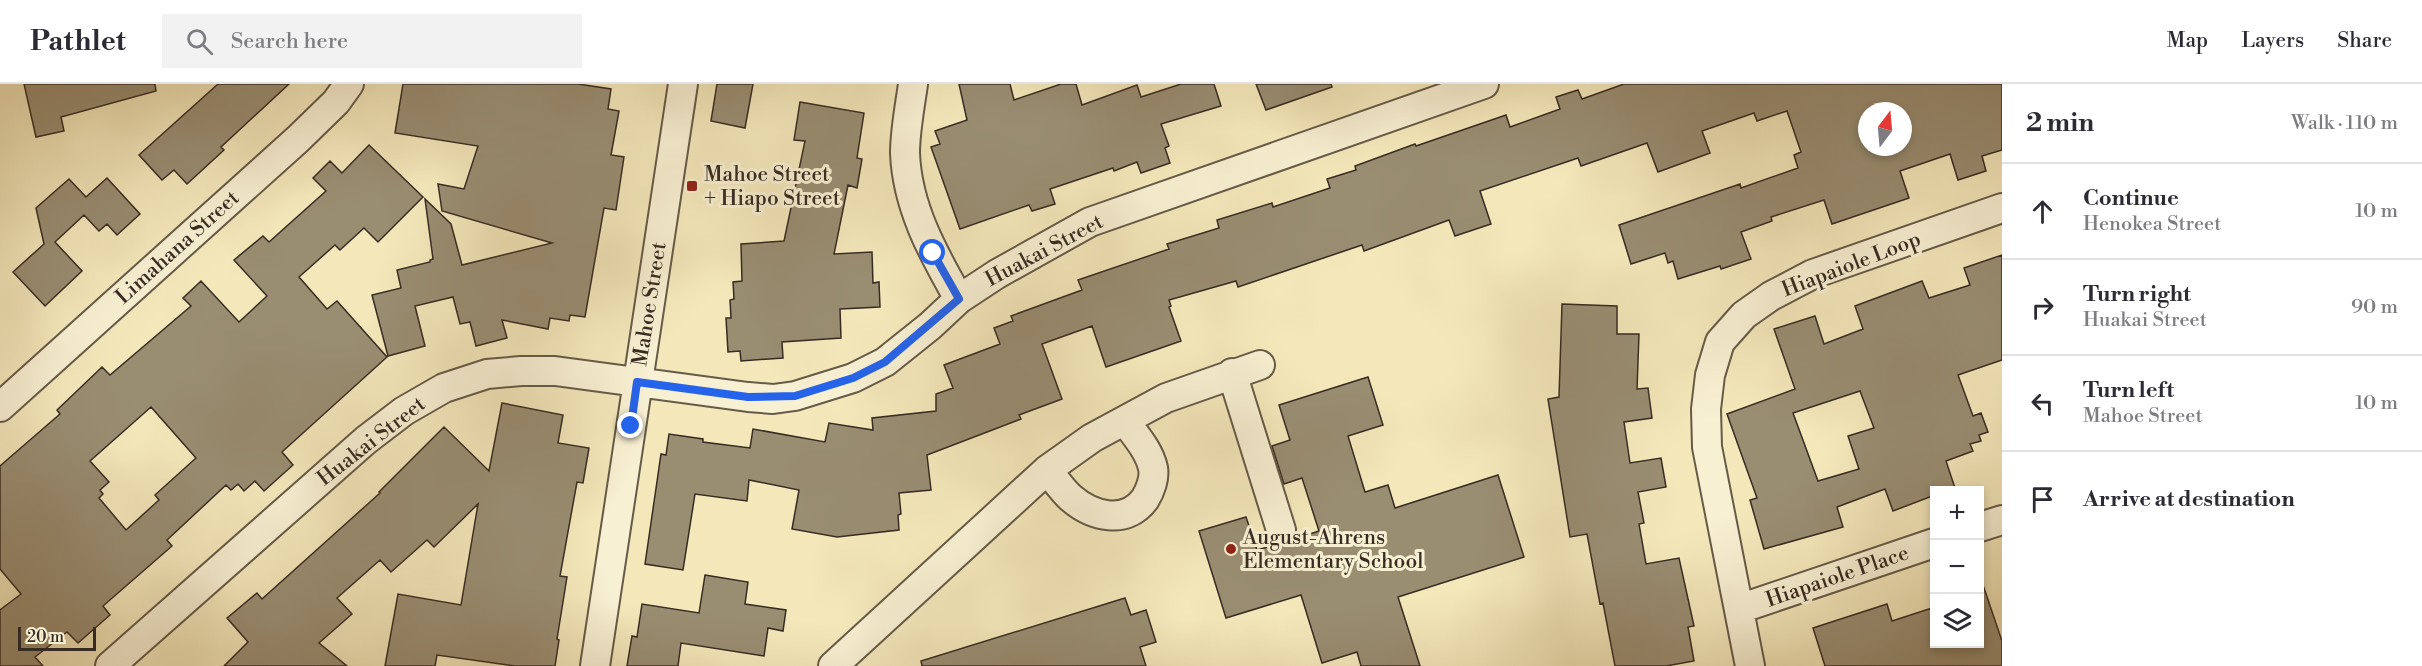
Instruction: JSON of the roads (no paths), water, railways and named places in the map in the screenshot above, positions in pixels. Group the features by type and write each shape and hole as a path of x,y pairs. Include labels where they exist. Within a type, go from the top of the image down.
{"street":[{"name":"Limahana Street","path":"2,400 298,139 336,102 349,84"},
{"name":"Mahoe Street","path":"595,666 683,84"},
{"path":"913,84 905,151 908,184 921,226 933,253 959,299"},
{"name":"Huakai Street","path":"110,666 366,440 404,411 444,388 487,374 555,371 748,397 795,396 853,378 885,362 959,299 997,274 1090,222 1484,84"},
{"name":"Hiapaiole Loop","path":"1750,666 1707,447 1706,409 1710,375 1720,342 1744,315 1771,296 1813,274 2002,208"},
{"path":"833,666 1047,470 1092,438 1166,398 1260,365"},
{"path":"1233,373 1281,530"},
{"path":"1047,470 1071,498 1104,516 1123,515 1140,505 1150,491 1154,471 1147,453 1125,420"},
{"path":"1984,526 2002,520"},
{"name":"Hiapaiole Place","path":"1739,609 1930,545"}],"place":[{"name":"Mahoe Street + Hiapo Street","path":"692,186"},
{"name":"August-Ahrens Elementary School","path":"1231,549"}]}
